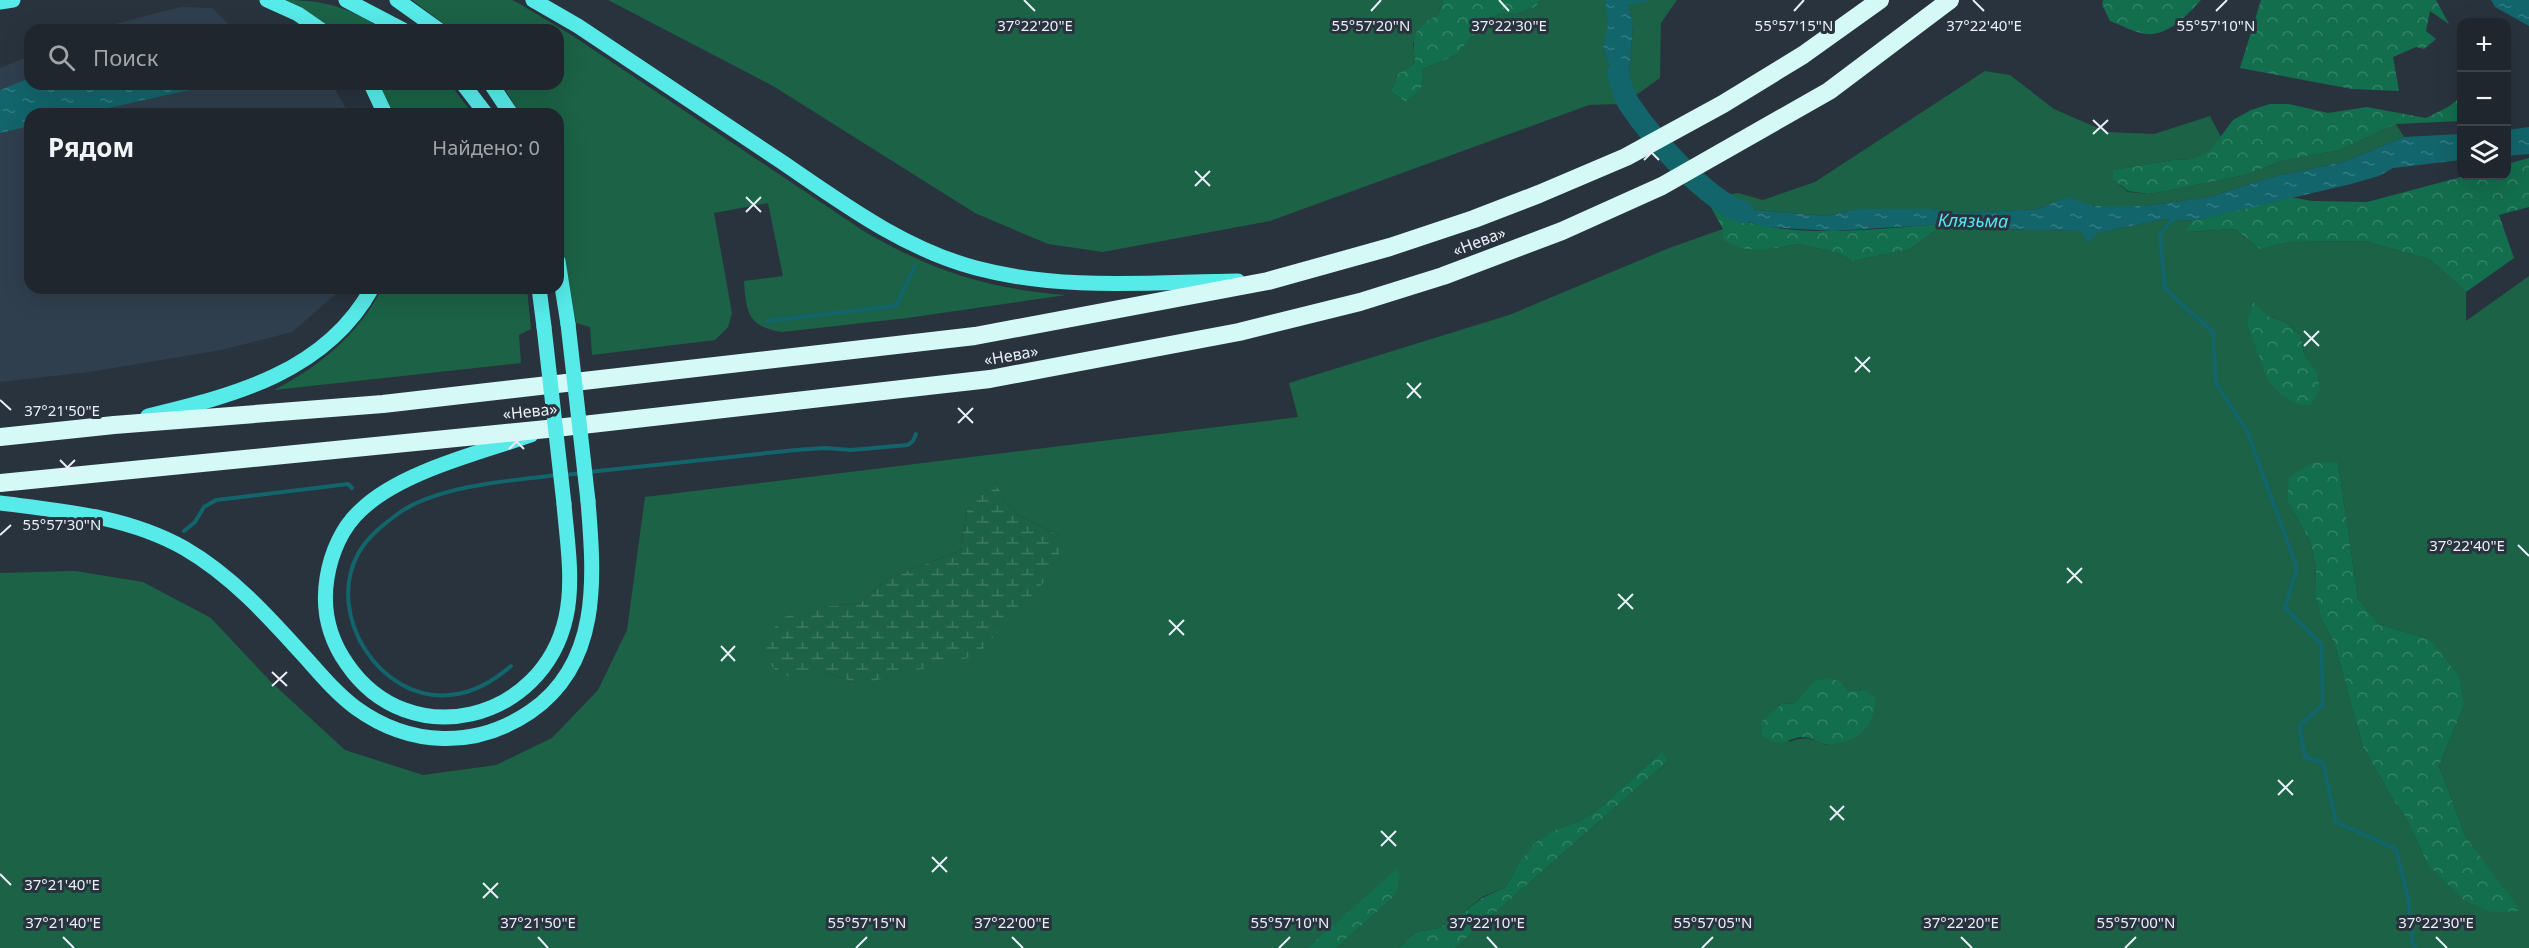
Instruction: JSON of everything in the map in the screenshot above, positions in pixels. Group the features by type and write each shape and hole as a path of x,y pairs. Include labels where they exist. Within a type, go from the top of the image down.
{"highway":[{"name":"«Нева»","path":"0,437 114,425 383,404 975,336 1268,281 1390,248 1474,219 1539,195 1626,157 1723,104 1803,55 1880,0"},
{"name":"«Нева»","path":"0,483 547,429 990,379 1239,332 1360,302 1443,276 1562,231 1662,186 1829,91 1950,0"}],"main road":[{"path":"0,2 13,0"},
{"path":"267,0 298,14 312,24"},
{"path":"346,0 392,24"},
{"path":"397,0 431,24"},
{"path":"533,0 578,26 867,220 922,248 975,268 1037,281 1094,284 1268,281"},
{"path":"374,90 382,108"},
{"path":"468,90 481,108"},
{"path":"495,90 507,108"},
{"path":"114,425 207,402 287,371 326,346 360,310 369,294"},
{"path":"540,294 569,559 570,588 566,617 548,661 534,680 515,696 490,709 471,716 449,718 422,715 402,709 382,699 352,671 331,635 325,613 324,592 334,550 344,530 375,498 398,484 443,465 547,429"},
{"path":"0,503 124,522 184,548 229,580 269,618 335,690 374,720 417,737 458,739 482,735 507,726 532,710 553,691 568,672 580,649 589,620 593,589 588,501 563,294"}],"shaded area":[{"path":"180,7 212,8 229,24 115,24"},
{"path":"24,58 24,90 335,90 346,108 24,108 24,294 336,294 292,332 221,350 89,372 0,382 0,68"}],"green space":[{"path":"286,0 337,7 374,24 325,24 303,8"},
{"path":"412,0 512,0 553,24 444,24"},
{"path":"608,0 1443,0 1438,15 1413,43 1415,63 1398,74 1391,92 1406,102 1420,88 1423,69 1458,54 1470,38 1499,13 1519,13 1536,7 1540,0 1605,0 1609,25 1603,46 1620,104 1589,105 1270,221 1103,252 1048,244 975,213 773,86"},
{"path":"1443,0 1540,0 1536,7 1519,13 1499,13 1470,38 1458,54 1423,69 1421,88 1406,102 1391,92 1398,74 1415,63 1414,39 1416,34 1423,24 1438,15"},
{"path":"1627,0 1677,0 1661,23 1660,78 1632,98 1629,77 1633,25"},
{"path":"2103,0 2201,0 2184,18 2170,28 2154,34 2146,34 2110,21 2102,4"},
{"path":"2261,0 2436,0 2449,24 2430,11 2426,31 2436,39 2424,49 2416,47 2393,57 2399,91 2352,89 2240,68"},
{"path":"564,31 862,230 887,244 936,267 960,275 1010,288 1066,295 907,318 782,332 771,330 756,322 751,316 746,301 744,281 783,276 768,203 714,213 732,313 728,327 715,340 592,355 590,327 576,323 564,254 564,108 516,108 506,90 564,90"},
{"path":"1985,71 2010,75 2054,109 2107,132 2154,134 2210,116 2221,137 2210,152 2192,159 2114,170 2113,180 2128,192 2148,194 2245,175 2282,161 2340,150 2396,124 2404,137 2343,162 2272,177 2209,197 2145,206 2094,206 2067,198 2038,209 1965,213 1929,209 1857,209 1827,216 1755,210 1737,206 1724,196 1738,193 1763,200 1815,182"},
{"path":"382,90 455,90 468,108 390,108"},
{"path":"2457,100 2457,121 2396,124 2340,150 2282,161 2245,175 2148,194 2128,191 2113,180 2113,170 2192,159 2210,151 2233,120 2251,110 2270,104 2289,104 2328,113 2367,107 2426,118"},
{"path":"2529,158 2529,207 2499,215 2514,258 2466,292 2429,259 2364,241 2290,242 2260,249 2235,229 2185,232 2193,221 2290,197 2312,201 2367,202 2457,178 2457,180 2511,180 2511,163"},
{"path":"1708,202 1732,217 1782,229 1837,231 1944,224 1910,249 1853,261 1835,252 1798,244 1760,251 1740,248 1723,240 1723,229"},
{"path":"2164,219 2193,221 2186,232 2235,229 2260,249 2290,242 2364,241 2429,259 2466,292 2466,321 2529,276 2529,948 1455,948 1669,760 1662,751 1601,807 1582,820 1557,829 1518,864 1506,887 1482,897 1462,914 1439,928 1415,932 1399,948 1336,948 1395,896 1397,870 1307,948 0,948 0,573 75,571 143,582 211,618 270,681 345,750 423,775 496,765 552,738 598,690 627,630 645,497 1298,417 1289,383 1509,315 1669,248 1723,229 1740,248 1760,251 1798,244 1835,252 1853,261 1910,249 1944,224 1997,229 2081,231 2088,242 2098,233","holes":["2268,316 2286,323 2301,336 2304,354 2316,370","2338,462 2358,599 2379,624 2429,639 2464,705 2439,766 2466,837 2520,911 2428,865 2405,816 2390,795 2363,747 2334,642 2321,619 2315,594 2316,567 2310,541 2287,501","993,482 1016,514 1062,537 860,684 822,671 822,607 860,603 889,578 960,551 967,511","1840,681 1848,691 1863,690 1826,745 1808,739 1789,742 1782,704 1795,703"]},
{"path":"379,294 528,294 531,329 519,335 521,363 274,390 307,371 336,348 373,305"},
{"path":"2253,302 2268,316 2286,323 2301,336 2304,354 2316,370 2320,389 2311,405 2297,404 2280,394 2267,379 2247,323"},
{"path":"2338,462 2358,599 2379,624 2429,639 2459,676 2464,705 2439,766 2466,837 2521,911 2492,912 2465,901 2428,865 2405,816 2390,795 2363,747 2334,642 2321,619 2315,594 2316,567 2310,541 2287,501 2289,477 2312,463"},
{"path":"993,481 1016,514 1062,537 1056,569 976,656 860,684 822,671 781,677 756,648 784,617 822,607 860,603 889,578 960,551 967,511"},
{"path":"1826,678 1840,681 1848,691 1863,690 1875,697 1871,721 1862,733 1848,741 1828,744 1802,737 1779,743 1762,736 1761,722 1782,704 1795,703 1814,682"},
{"path":"1662,751 1669,760 1455,948 1399,948 1415,932 1439,928 1482,898 1506,887 1518,864 1535,843 1557,829 1582,820 1601,807"},
{"path":"1397,869 1400,876 1395,896 1336,948 1307,948"}],"water":[{"path":"1605,0 1627,0 1633,25 1629,77 1632,98 1620,104 1603,46 1608,25"},
{"path":"2491,0 2529,0 2529,26 2495,7"},
{"path":"24,80 24,90 190,90 108,108 24,108 24,127 0,133 0,90"},
{"path":"2529,127 2529,154 2511,156 2511,129"},
{"path":"2457,134 2457,160 2393,168 2379,176 2351,184 2193,221 2164,219 2098,233 2088,243 2081,231 1997,229 1944,224 1834,231 1765,227 1729,216 1708,202 1724,196 1737,206 1755,210 1827,216 1857,209 1929,209 1965,213 2038,209 2067,197 2094,206 2145,206 2209,197 2272,177 2343,162 2404,137"}],"waterway":[{"path":"1625,3 1645,0"},
{"name":"Клязьма","path":"1618,73 1629,104 1665,150 1713,195 1743,212"},
{"path":"2175,217 2160,234 2165,289 2213,332 2216,383 2247,431 2297,568 2285,608 2321,644 2323,705 2299,726 2305,757 2323,763 2336,822 2396,849 2408,897 2413,945 2416,948"},
{"path":"768,321 896,306 915,266"},
{"path":"589,472 796,450 825,448 851,450 908,445 916,434"},
{"path":"566,475 582,473"},
{"path":"511,666 483,685 459,694 425,693 401,684 381,670 365,650 354,627 349,603 350,578 358,554 366,542 399,513 415,504 454,490 558,475"},
{"path":"184,531 195,522 204,507 216,500 348,484 352,488"}]}
